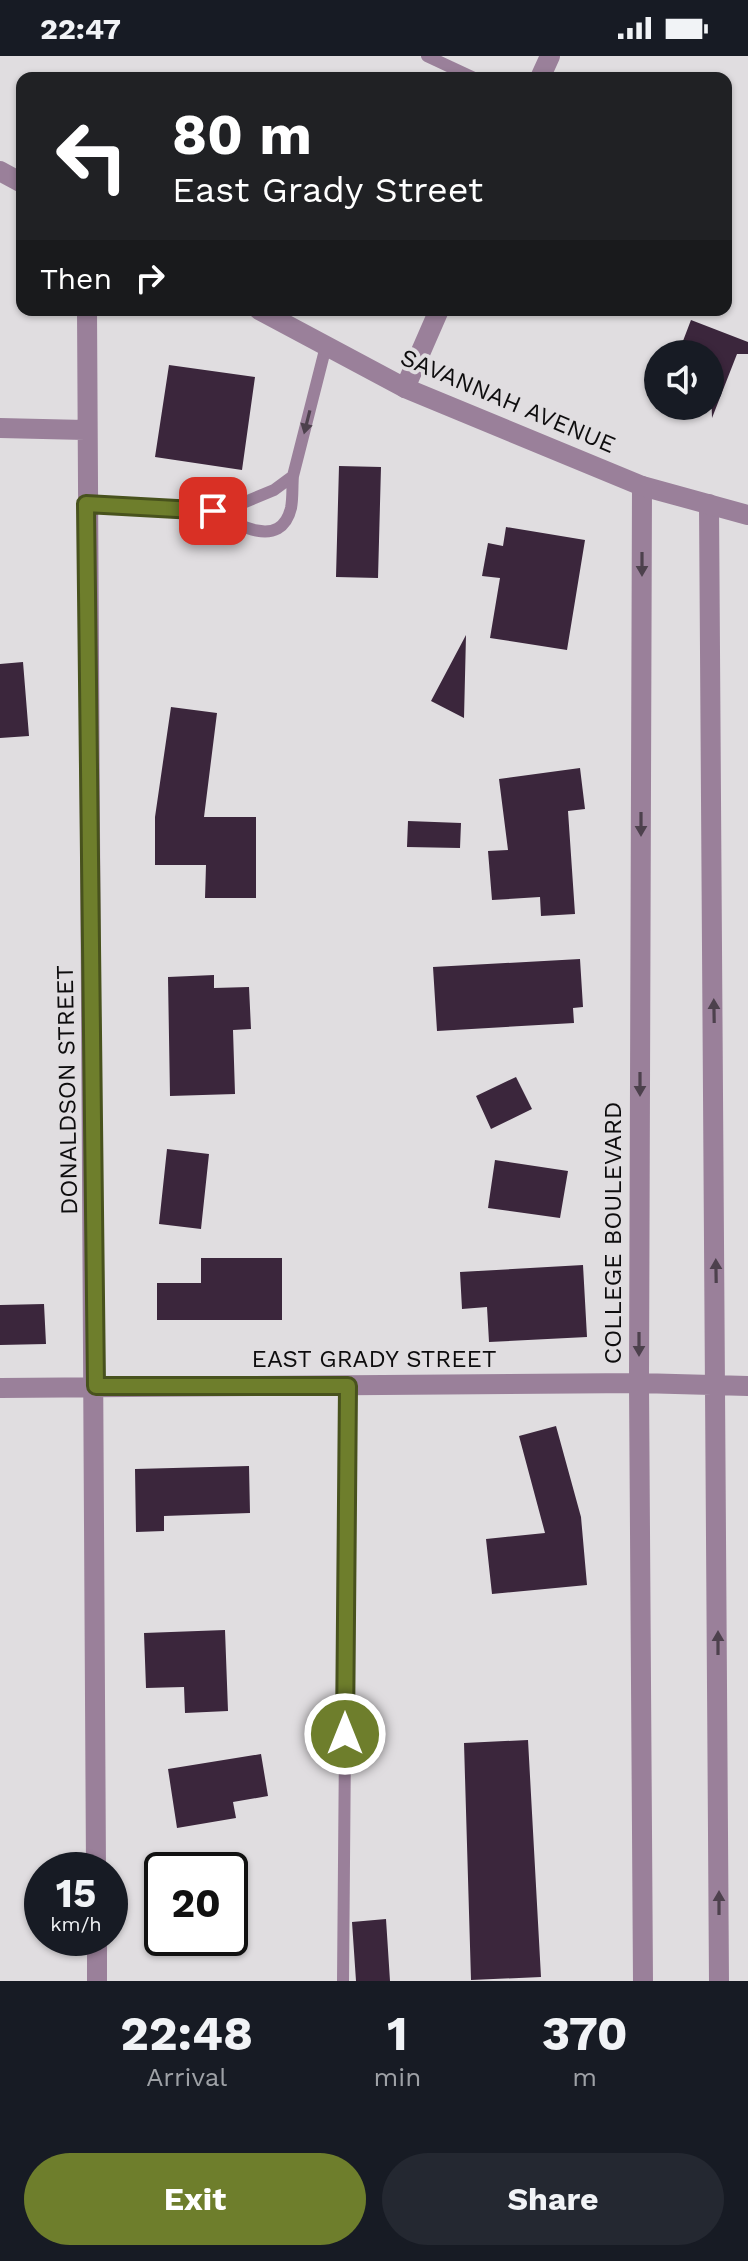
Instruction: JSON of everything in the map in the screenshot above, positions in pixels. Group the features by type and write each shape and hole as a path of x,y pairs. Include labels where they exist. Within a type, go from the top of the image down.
{"street":[{"name":"DONALDSON STREET","path":"87,316 85,430 96,1386 96,1852"},
{"name":"SAVANNAH AVENUE","path":"270,316 405,388 642,486 748,515"},
{"path":"405,388 436,316"},
{"path":"0,428 85,430"},
{"name":"COLLEGE BOULEVARD","path":"642,486 639,1383 643,1981"},
{"path":"709,504 719,1981"},
{"name":"EAST GRADY STREET","path":"0,1388 639,1383 748,1386"},
{"path":"97,1956 97,1981"}],"lane":[{"path":"427,56 461,72"},
{"path":"213,511 244,530 259,533 285,521 291,509 293,476 326,346"},
{"path":"86,504 213,511 238,505 274,490 293,476"},
{"path":"343,1981 348,1386"}],"building":[{"path":"691,320 748,342 748,354 737,354 724,387 724,340 683,340"},
{"path":"169,365 255,377 242,470 155,457"},
{"path":"339,466 381,467 378,578 336,577"},
{"path":"506,527 585,540 567,650 490,638 500,578 482,576 488,543 503,546"},
{"path":"466,635 464,718 431,701"},
{"path":"23,662 29,736 0,738 0,664"},
{"path":"171,707 217,713 204,817 256,817 256,898 205,898 206,865 155,865 155,817"},
{"path":"580,768 585,809 568,811 575,914 541,916 540,897 492,900 488,851 508,850 499,779"},
{"path":"408,821 461,823 460,848 407,847"},
{"path":"580,959 583,1007 573,1008 574,1023 437,1031 433,967"},
{"path":"214,975 214,988 249,987 251,1029 233,1030 235,1094 170,1096 168,977"},
{"path":"516,1077 532,1109 491,1129 476,1096"},
{"path":"167,1149 209,1154 201,1229 159,1224"},
{"path":"495,1160 568,1171 560,1218 488,1208"},
{"path":"201,1258 282,1258 282,1320 157,1320 157,1283 201,1283"},
{"path":"583,1265 587,1337 489,1342 487,1307 462,1309 460,1272"},
{"path":"44,1304 46,1344 0,1345 0,1305"},
{"path":"556,1426 581,1517 587,1585 492,1594 486,1539 545,1533 519,1436"},
{"path":"249,1466 250,1513 164,1516 164,1531 136,1532 135,1469"},
{"path":"225,1630 228,1711 185,1713 184,1687 146,1688 144,1633"},
{"path":"528,1740 541,1977 471,1980 464,1743"},
{"path":"261,1754 268,1796 233,1802 236,1818 177,1828 168,1769"},
{"path":"386,1919 390,1981 356,1981 352,1922"}],"route":[{"path":"213,511 86,504 96,1386 348,1386 345,1734"}]}
